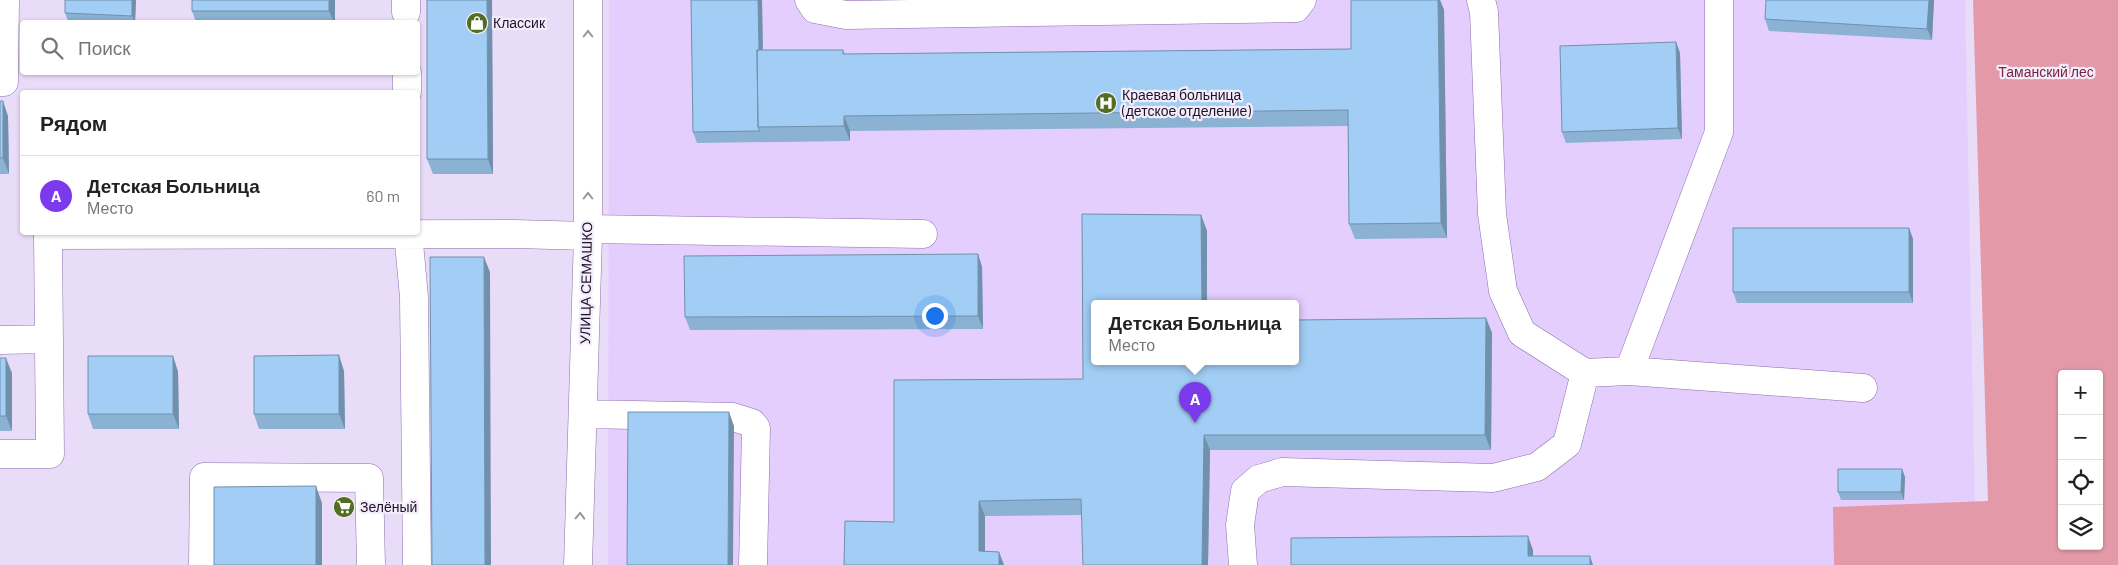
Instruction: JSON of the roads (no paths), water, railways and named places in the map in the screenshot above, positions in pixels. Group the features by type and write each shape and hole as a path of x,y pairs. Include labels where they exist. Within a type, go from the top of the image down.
{"street":[{"path":"0,82 4,82 5,0"},
{"name":"УЛИЦА СЕМАШКО","path":"578,565 588,232 588,0"},
{"path":"809,0 815,9 846,15 1296,8 1302,0"},
{"path":"1481,0 1484,12 1492,214 1503,291 1522,333 1586,373 1629,371 1863,388"},
{"path":"1629,371 1719,132 1718,0"},
{"path":"407,75 407,90"},
{"path":"420,233 923,234"},
{"path":"0,454 50,454 48,235"},
{"path":"408,235 414,297 417,565"},
{"path":"0,340 49,339"},
{"path":"1243,565 1240,525 1245,491 1259,479 1282,472 1493,478 1537,467 1567,444 1586,373"},
{"path":"583,414 733,417 752,423 756,428 753,565"},
{"path":"203,565 204,477 369,478 371,565"}],"place":[{"name":"Классик","path":"477,23"},
{"name":"Краевая больница (детское отделение)","path":"1106,103"},
{"name":"Детская Больница","path":"1195,423"},
{"name":"Зелёный","path":"344,507"}],"park label":[{"name":"Таманский лес","path":"2046,72"}]}
